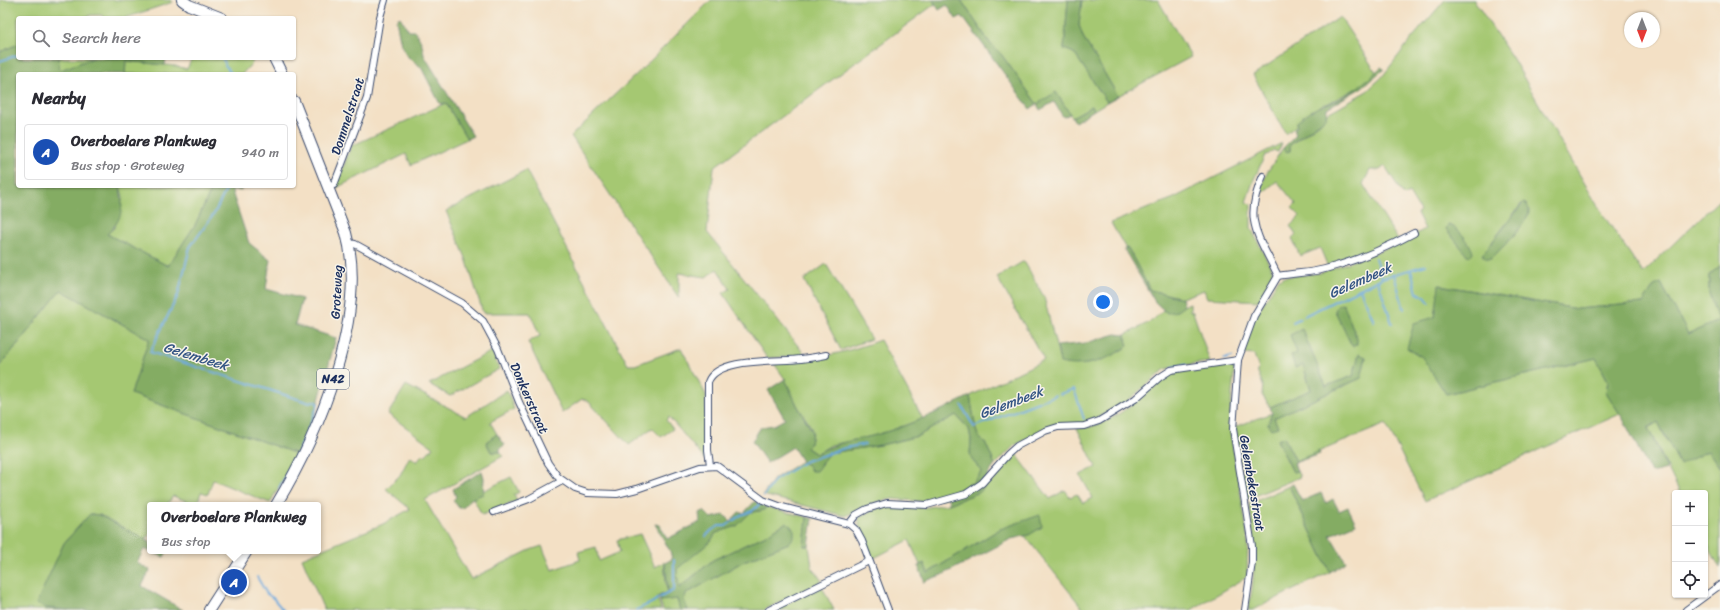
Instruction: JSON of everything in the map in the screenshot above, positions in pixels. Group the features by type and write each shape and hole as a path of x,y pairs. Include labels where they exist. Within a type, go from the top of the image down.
{"main road":[{"path":"182,0 189,5 217,16"},
{"path":"275,60 281,72"},
{"name":"Groteweg","path":"278,502 321,416 330,390 346,330 351,303 352,281 349,244 296,106"},
{"path":"209,610 245,554"}],"street":[{"name":"Dommelstraat","path":"328,187 334,185 367,98 380,17 385,0"},
{"path":"1263,176 1255,198 1253,223 1278,276 1330,268 1364,256 1414,233"},
{"name":"Donkerstraat","path":"349,244 355,244 462,303 483,321 498,349 536,439 553,471 562,481 587,493 617,494 710,465"},
{"name":"Gelembekestraat","path":"1245,610 1252,562 1252,546 1232,429 1238,360 1254,316 1278,276"},
{"path":"826,355 800,360 736,365 726,367 713,374 708,382 708,450 710,465 717,466 750,491 772,504 850,524 856,530 888,610"},
{"path":"850,524 856,515 878,505 896,502 927,505 966,494 982,483 1017,446 1045,431 1058,427 1084,426 1099,421 1135,398 1160,376 1171,370 1238,360"},
{"path":"494,512 529,499 562,481"},
{"path":"768,610 869,561"},
{"path":"1686,610 1720,585"}],"green space":[{"path":"0,0 171,0 173,2 131,16 16,16 16,45 0,52"},
{"path":"711,0 933,0 935,4 714,167 707,232 806,356 767,358 723,293 730,289 717,269 706,277 679,273 679,298 571,136 641,70"},
{"path":"933,0 961,0 990,43 1001,54 1037,104 1030,109 962,16 956,19 947,5 939,10"},
{"path":"961,0 1068,0 1064,49 1074,53 1107,102 1094,110 1092,106 1072,117 1056,93 1037,104 1001,54 990,43"},
{"path":"1068,0 1082,0 1079,25 1083,37 1118,96 1107,102 1074,53 1064,49"},
{"path":"1082,0 1158,0 1191,57 1118,96 1083,37 1079,25"},
{"path":"1445,0 1474,0 1513,59 1600,210 1643,273 1720,199 1720,266 1709,275 1709,293 1718,321 1688,334 1661,283 1654,287 1643,303 1577,309 1440,285 1435,317 1407,348 1422,356 1446,394 1596,358 1608,381 1606,392 1620,414 1425,501 1386,424 1296,461 1284,438 1277,440 1293,472 1297,471 1300,477 1247,499 1235,427 1272,413 1268,424 1278,427 1274,418 1361,378 1366,357 1359,355 1353,376 1326,386 1302,330 1297,353 1291,355 1303,365 1311,390 1270,407 1262,395 1263,385 1257,370 1259,368 1254,355 1243,354 1255,316 1278,280 1283,277 1320,273 1400,243 1425,229 1417,213 1420,211 1409,193 1404,196 1385,166 1380,170 1370,170 1363,184 1398,240 1328,267 1320,248 1300,256 1292,238 1296,234 1290,226 1300,216 1292,208 1296,204 1277,181 1261,194 1258,193 1268,171 1283,148 1285,151 1290,151 1290,145 1320,123 1326,117 1326,114 1367,91 1382,77 1412,38","holes":["1522,203 1529,214 1516,231 1491,259 1482,255","1344,305 1357,339 1352,346 1335,311 1337,306"]},
{"path":"400,17 409,31 415,31 421,42 424,55 473,136 467,139 446,103 440,104 421,67 407,56 401,45 396,20"},
{"path":"1340,17 1376,72 1364,84 1327,104 1323,104 1286,134 1253,75"},
{"path":"16,45 16,60 58,60 60,70 88,60 166,60 165,65 126,61 125,72 16,72 16,188 120,188 122,201 121,212 117,223 107,234 168,266 195,225 212,188 241,188 241,191 232,189 232,192 249,243 270,260 266,289 302,299 295,325 336,338 314,418 297,454 131,394 149,339 61,290 0,366 0,52"},
{"path":"58,60 88,60 60,71"},
{"path":"191,60 251,60 253,62 244,72 125,72 126,61 176,66 187,69"},
{"path":"1381,67 1384,69 1361,88 1327,108 1326,117 1293,142 1290,145 1290,151 1287,152 1283,148 1296,135 1294,129 1297,127 1296,123 1303,116 1314,109 1334,102 1349,94 1370,78"},
{"path":"1056,92 1070,114 1063,117 1054,102 1040,110 1037,104"},
{"path":"446,103 467,139 411,165 406,154 336,188 351,146"},
{"path":"1092,106 1094,110 1075,122 1072,117"},
{"path":"1282,143 1278,152 1273,150 1269,154 1265,155 1254,179 1246,202 1251,204 1251,228 1274,274 1272,281 1259,301 1207,298 1204,290 1182,298 1150,290 1128,248 1126,249 1111,223 1174,198"},
{"path":"526,170 628,365 635,365 681,348 706,395 705,460 669,417 666,420 673,429 661,437 652,428 629,445 588,401 582,399 562,413 528,342 540,336 530,313 483,313 466,258 446,211"},
{"path":"121,188 212,188 195,225 168,266 107,234 115,227 123,197"},
{"path":"1523,203 1527,205 1529,211 1525,221 1516,233 1491,259 1487,259 1482,255"},
{"path":"1448,225 1460,232 1467,240 1473,253 1471,256 1467,255 1446,229"},
{"path":"1128,248 1150,290 1182,298 1184,306 1177,311 1167,313 1155,302 1124,249"},
{"path":"1024,261 1044,297 1059,358 1087,364 1093,362 1127,340 1125,335 1153,320 1163,310 1168,313 1190,303 1190,311 1193,312 1210,362 1175,366 1164,370 1126,402 1088,423 1060,424 1015,445 995,465 985,442 979,438 976,430 970,396 1044,360 997,277"},
{"path":"826,264 871,339 841,350 804,280"},
{"path":"1720,266 1720,468 1708,451 1680,465 1658,422 1648,428 1667,469 1651,473 1623,419 1606,392 1608,381 1596,358 1446,394 1422,357 1407,348 1414,323 1435,317 1439,285 1577,309 1643,303 1654,286 1661,283 1688,334 1718,321 1709,293 1709,275"},
{"path":"61,290 149,339 131,394 297,454 271,502 213,480 208,494 201,492 198,502 189,502 173,496 169,502 147,502 146,540 100,515 90,514 64,543 37,603 46,608 69,610 0,610 0,366"},
{"path":"1341,304 1344,305 1357,339 1357,344 1354,346 1352,346 1335,311 1337,306"},
{"path":"1302,329 1326,386 1353,376 1359,354 1366,357 1361,378 1274,418 1278,427 1271,429 1268,424 1272,413 1270,407 1311,390 1303,365 1295,368 1291,355 1297,353 1290,335"},
{"path":"1116,334 1125,335 1128,346 1096,362 1078,365 1060,363 1057,346 1086,343"},
{"path":"880,340 923,419 878,435 831,445 816,454 806,447 810,444 812,432 811,427 797,405 785,379 773,362 828,356"},
{"path":"492,351 499,369 450,396 429,384"},
{"path":"1229,365 1234,368 1234,373 1229,425 1246,525 1248,542 1247,577 1191,610 1084,610 1025,536 1042,527 1000,529 928,573 924,563 920,565 909,540 872,559 859,525 859,517 880,507 897,505 922,508 949,504 980,492 1014,451 1050,499 1065,490 1070,497 1077,494 1083,503 1093,498 1080,475 1096,467 1077,428 1093,426 1109,420 1131,405 1170,373 1175,371"},
{"path":"785,379 797,405 812,431 810,444 807,448 816,454 832,446 879,434 914,422 970,396 976,430 979,438 985,442 995,465 987,476 990,479 980,492 949,504 948,497 952,493 974,482 982,471 972,460 970,455 971,439 969,429 956,415 918,436 881,445 830,453 816,471 811,471 808,465 803,463 793,447 767,463 752,441 761,427 774,425 785,419 768,390"},
{"path":"406,385 466,417 507,390 514,409 490,422 497,434 486,442 491,452 500,452 503,456 425,500 471,579 530,550 542,546 552,570 580,560 578,552 596,547 599,561 620,552 617,540 640,534 655,567 664,562 667,592 657,597 661,610 324,610 302,558 312,554 321,554 321,550 383,524 410,509 386,489 400,475 410,456 417,462 422,454 425,456 433,447 388,414"},
{"path":"956,415 969,429 971,439 970,455 972,460 982,471 974,482 952,493 948,497 928,502 893,499 877,502 845,516 763,495 774,479 802,461 808,465 821,466 824,458 830,453 881,445 918,436"},
{"path":"1658,422 1667,441 1708,451 1720,468 1720,568 1708,546 1708,490 1679,490 1648,428"},
{"path":"497,434 505,445 500,448 500,452 491,452 486,442"},
{"path":"1284,437 1296,461 1319,451 1320,454 1294,463 1297,471 1293,472 1277,440"},
{"path":"482,471 484,478 483,494 471,499 463,508 459,508 453,500 456,497 453,489"},
{"path":"511,477 519,492 514,495 517,501 482,515 473,498 483,493 483,491"},
{"path":"1293,484 1302,501 1321,493 1326,503 1333,499 1339,511 1348,507 1356,524 1330,535 1346,562 1330,572 1289,486"},
{"path":"1289,486 1330,572 1253,610 1248,610 1254,570 1254,545 1249,504"},
{"path":"755,501 766,507 764,510 751,512 737,526 716,533 710,542 677,569 679,588 713,560 764,536 787,522 794,530 794,537 789,543 744,561 686,594 684,600 688,610 680,610 677,599 660,601 659,596 668,592 665,563 672,559 670,551 655,524 660,525 667,539 700,522 699,513 704,511 711,518 724,515 731,521 739,512 744,513"},
{"path":"766,507 807,517 804,546 809,546 812,567 822,581 764,610 688,610 684,600 686,594 744,561 789,543 787,522 764,536 713,560 679,588 676,569 710,542 716,533 737,526 751,512 762,511"},
{"path":"90,514 99,515 147,540 147,550 144,549 137,563 150,570 142,586 183,610 69,610 46,608 36,604 64,543"},
{"path":"1040,515 1042,527 1029,535 1011,539 944,574 923,582 924,579 918,566 924,563 928,573 1000,529"},
{"path":"807,517 813,519 809,546 804,546"},
{"path":"156,554 166,554 164,557"},
{"path":"822,587 834,610 773,610"},
{"path":"677,599 680,610 663,610 660,601"}],"waterway":[{"name":"Gelembeek","path":"0,61 16,56"},
{"name":"Gelembeek","path":"225,65 230,72"},
{"name":"Gelembeek","path":"227,188 214,214 190,247 178,295 150,352 307,402 315,401 318,404 308,429"},
{"path":"1375,258 1382,278"},
{"name":"Gelembeek","path":"1304,316 1382,278 1426,265"},
{"path":"1411,270 1417,293 1425,297 1429,302"},
{"path":"1394,275 1404,309"},
{"path":"1378,281 1392,323"},
{"path":"1360,289 1374,321"},
{"name":"Gelembeek","path":"1293,322 1301,318"},
{"name":"Gelembeek","path":"1224,359 1232,357"},
{"name":"Gelembeek","path":"1172,367 1186,365"},
{"name":"Gelembeek","path":"1060,394 1074,389 1084,419"},
{"name":"Gelembeek","path":"962,406 974,427 1056,395"},
{"name":"Gelembeek","path":"299,450 307,433"},
{"name":"Gelembeek","path":"764,496 775,480 806,461 845,448 865,444"},
{"name":"Gelembeek","path":"279,488 298,453"},
{"name":"Gelembeek","path":"706,536 719,526 726,526 741,515 752,511 759,505 758,503"},
{"name":"Gelembeek","path":"659,598 674,590 674,560"},
{"name":"Gelembeek","path":"257,577 267,594 273,598 283,610"},
{"name":"Gelembeek","path":"637,610 657,599"}],"place":[{"name":"Overboelare Plankweg","path":"234,582"}]}
